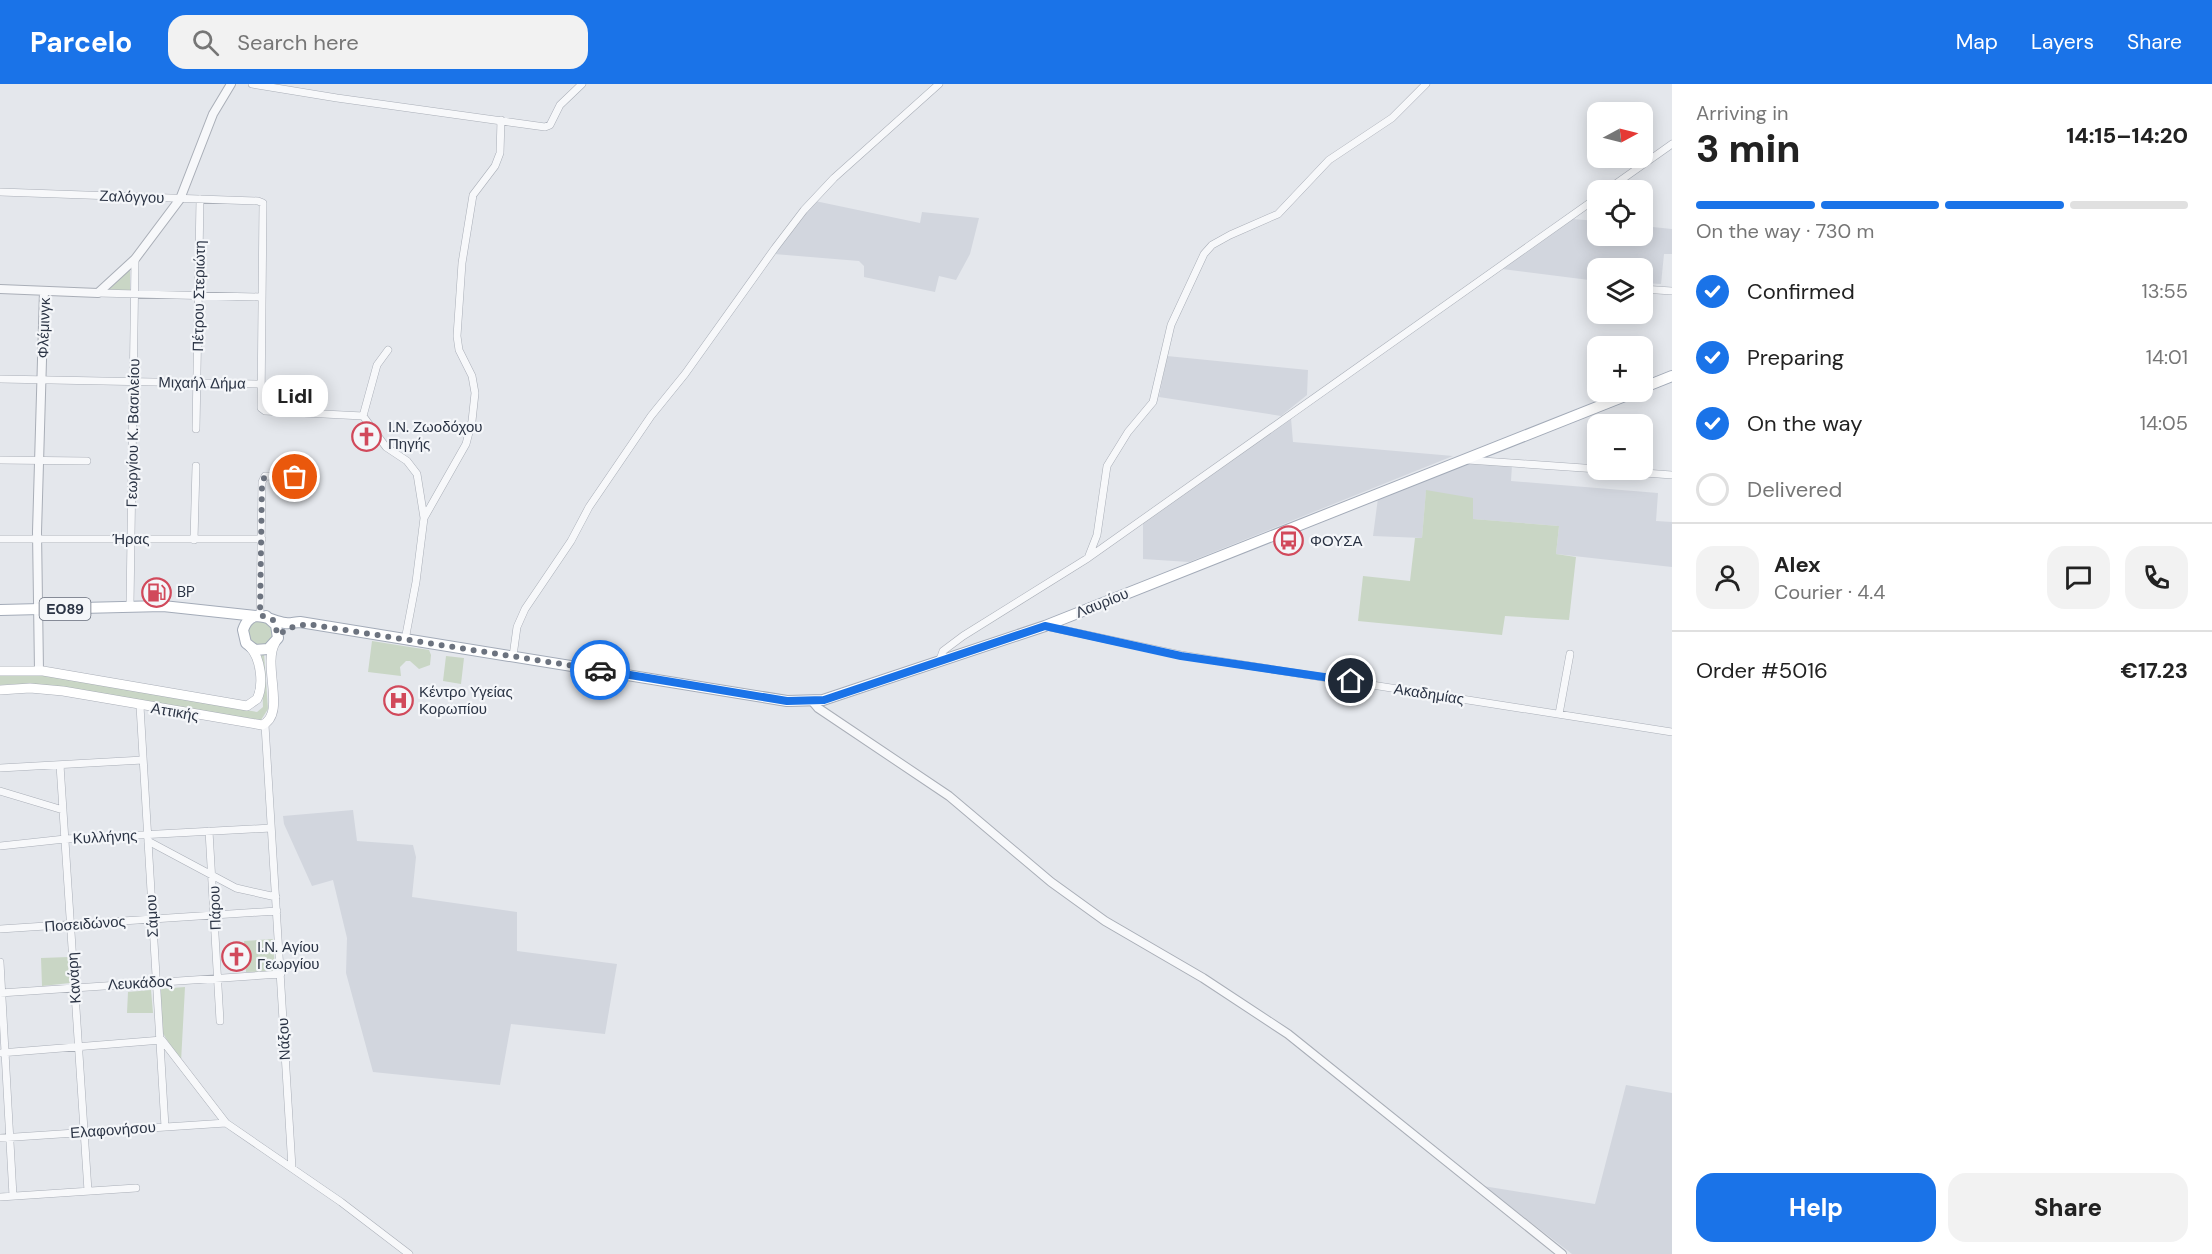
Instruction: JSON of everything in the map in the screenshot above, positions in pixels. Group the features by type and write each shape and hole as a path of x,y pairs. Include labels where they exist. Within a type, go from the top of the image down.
{"main road":[{"path":"1653,384 1672,376"},
{"name":"Λαυρίου","path":"260,616 284,623 307,624 787,701 836,698 1045,626 1610,402"},
{"name":"ΕΟ89","path":"0,610 163,606 230,611 260,616"},
{"path":"230,611 240,619 243,634 250,647"},
{"path":"243,634 246,622 260,616 276,625 276,639 270,657 274,713 265,725"},
{"name":"ΕΟ89","path":"250,647 262,651 289,628 307,624"},
{"name":"Αττικής","path":"0,671 39,671 247,706 257,699 260,690 258,657 250,647"},
{"name":"Αττικής","path":"0,690 30,688 63,691 258,726 265,725"}],"street":[{"path":"98,293 135,259 180,199 213,114 231,84"},
{"path":"252,84 537,126 550,125 560,105 582,84"},
{"path":"513,656 517,627 525,609 572,541 589,507 651,416 685,374 761,266 804,210 834,178 901,121 939,84"},
{"path":"1088,558 1097,535 1107,466 1128,432 1153,402 1171,325 1204,254 1212,245 1230,235 1278,214 1329,160 1392,118 1426,84"},
{"path":"424,518 466,444 472,421 475,393 472,376 459,350 457,336 462,263 473,195 495,166 500,153 501,120"},
{"path":"1621,180 1672,144"},
{"name":"Ζαλόγγου","path":"0,192 258,201 262,203 260,297"},
{"name":"Πέτρου Στεριώτη","path":"196,429 200,199"},
{"path":"938,663 943,651 963,636 1088,558 1587,205"},
{"name":"Γεωργίου Κ. Βασιλείου","path":"130,606 135,259"},
{"path":"0,289 44,291"},
{"path":"1653,290 1672,291"},
{"name":"Φλέμινγκ","path":"39,671 40,610 37,540 44,291 98,293"},
{"path":"98,293 260,297 261,408 265,411 363,416"},
{"path":"363,416 377,365 388,350"},
{"name":"Μιχαήλ Δήμα","path":"0,379 259,384"},
{"path":"363,416 386,447 407,461 417,474 424,518 416,582 405,640"},
{"path":"0,460 87,461"},
{"path":"1466,460 1587,468"},
{"path":"194,540 196,466"},
{"path":"1653,474 1672,475"},
{"path":"260,616 263,478 295,477"},
{"name":"Ήρας","path":"0,539 261,539"},
{"name":"Ακαδημίας","path":"1045,626 1181,656 1672,732"},
{"path":"1559,714 1570,654"},
{"path":"812,701 818,708 949,796 1051,882 1105,921 1212,983 1288,1034 1562,1254"},
{"name":"Σάμου","path":"140,706 165,1127"},
{"name":"Νάξου","path":"265,725 292,1168"},
{"path":"0,768 143,760"},
{"name":"Κανάρη","path":"60,765 88,1191"},
{"path":"0,791 63,810"},
{"name":"Κυλλήνης","path":"0,846 65,839 148,838 209,831 271,828"},
{"name":"Πάρου","path":"209,831 220,1021"},
{"path":"148,838 236,888 276,897"},
{"name":"Ποσειδώνος","path":"0,930 277,911"},
{"path":"0,962 2,1053 13,1196"},
{"name":"Λευκάδος","path":"1,993 280,974"},
{"path":"2,1053 159,1039 165,1041 184,1071 226,1123 292,1168 409,1254"},
{"name":"Ελαφονήσου","path":"0,1138 226,1123"},
{"path":"0,1197 136,1188"}],"shaded area":[{"path":"815,201 920,223 922,212 979,218 970,254 956,280 939,276 935,292 864,277 864,266 859,261 774,254"},
{"path":"1573,219 1587,220 1587,246 1653,246 1653,227 1672,229 1672,254 1664,254 1661,284 1653,284 1653,258 1587,258 1587,280 1502,269"},
{"path":"1167,356 1308,370 1307,395 1281,416 1159,397"},
{"path":"1291,418 1293,442 1453,456 1189,562 1143,559 1143,523"},
{"path":"1466,462 1512,465 1511,481 1658,493 1656,521 1672,522 1672,567 1556,554 1559,526 1472,519 1426,491 1422,538 1373,536 1378,498"},
{"path":"353,810 357,841 413,845 416,857 412,897 517,912 517,951 617,964 605,1034 511,1024 500,1085 373,1072 346,973 347,938 333,880 312,886 284,824 283,816"},
{"path":"1626,1085 1672,1093 1672,1254 1572,1254 1483,1186 1595,1204"}],"green space":[{"path":"130,269 130,290 108,290"},
{"path":"1426,490 1473,498 1473,519 1559,526 1556,554 1576,557 1569,620 1505,616 1502,635 1358,621 1363,576 1410,581 1415,538 1422,538"},
{"path":"254,620 272,623 273,641 261,647 248,640 248,626"},
{"path":"372,641 429,650 430,665 419,669 410,661 406,661 400,667 401,676 368,672"},
{"path":"264,654 268,709 261,720 23,684 0,685 0,675 38,673 257,712 263,707 261,656"},
{"path":"446,656 464,658 461,684 443,681"},
{"path":"273,939 275,971 246,972 244,941"},
{"path":"69,957 70,983 42,986 41,958"},
{"path":"185,987 181,1062 162,1032 159,989"},
{"path":"151,990 153,1013 127,1013 128,992"}],"way so far":[{"path":"295,477 265,476 262,482 260,615 273,620 278,635 289,628 307,624 600,670"}],"place":[{"name":"Ι.Ν. Ζωοδόχου Πηγής","path":"367,436"},
{"name":"Lidl","path":"295,477"},
{"name":"ΦΟΥΣΑ","path":"1289,541"},
{"name":"BP","path":"156,592"},
{"name":"Κέντρο Υγείας Κορωπίου","path":"398,701"},
{"name":"Ι.Ν. Αγίου Γεωργίου","path":"236,956"}],"route":[{"path":"600,670 787,701 824,700 836,698 1045,626 1181,656 1351,681"}]}
